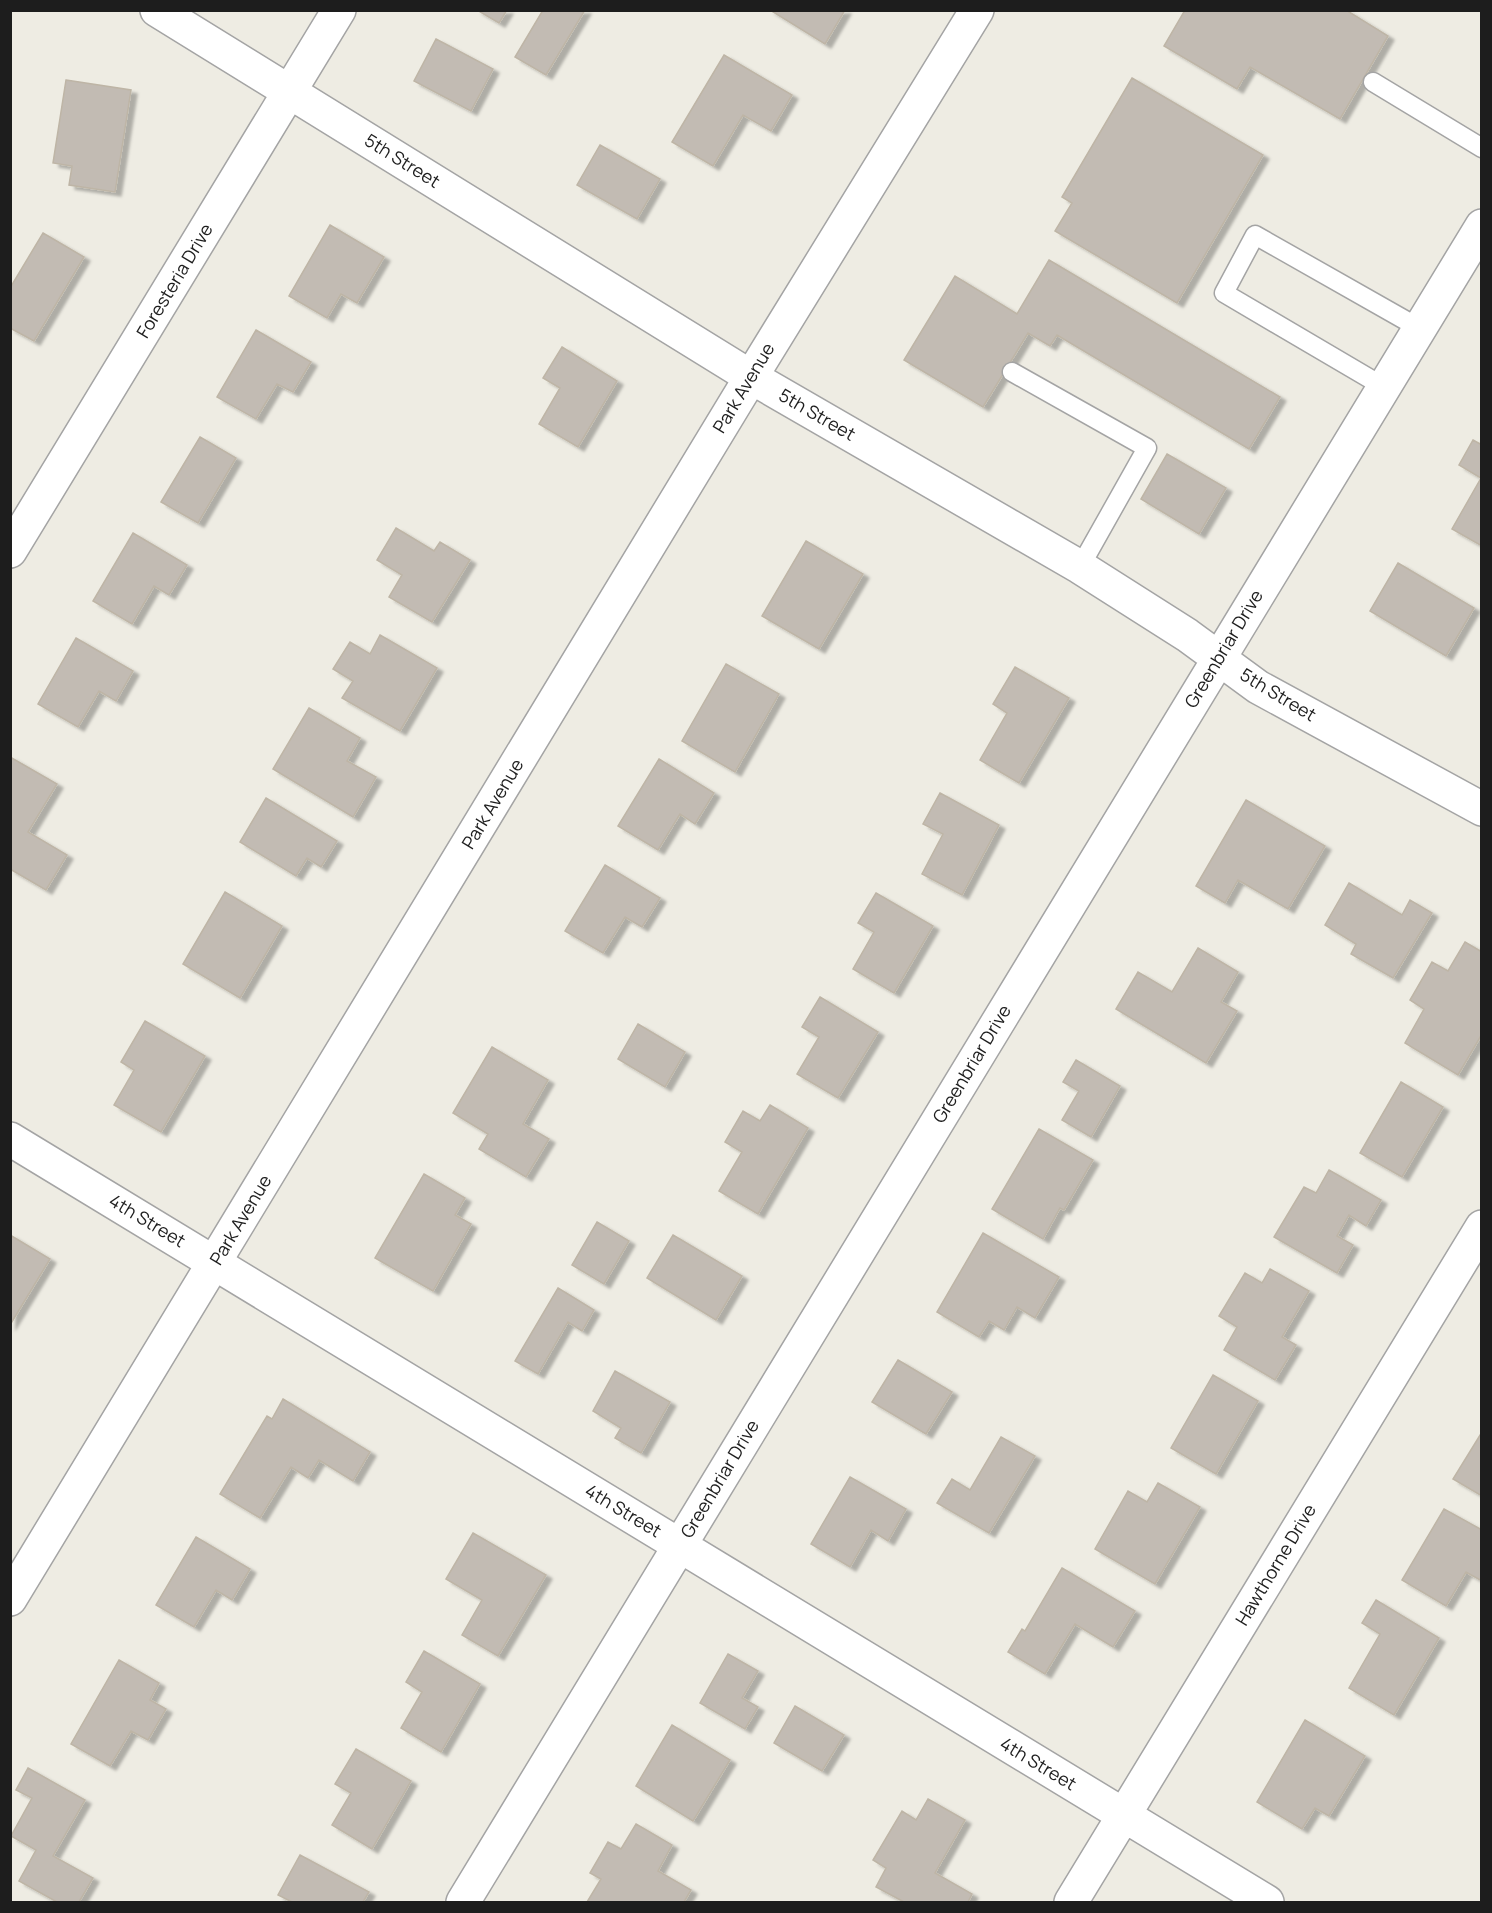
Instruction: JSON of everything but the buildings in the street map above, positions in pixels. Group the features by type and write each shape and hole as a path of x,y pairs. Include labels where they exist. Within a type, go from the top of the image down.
{"street":[{"name":"5th Street","path":"157,10 751,377 1080,567 1220,658 1258,687 1482,809"},
{"name":"Foresteria Drive","path":"10,551 339,10"},
{"name":"Park Avenue","path":"10,1599 751,377 977,10"},
{"name":"Greenbriar Drive","path":"463,1902 1482,226"},
{"name":"4th Street","path":"10,1139 1267,1902"},
{"name":"Hawthorne Drive","path":"1071,1902 1482,1227"}],"lane":[{"path":"1374,82 1482,148"},
{"path":"1384,387 1224,293 1255,236 1419,328"},
{"path":"1012,372 1147,448 1080,567"}]}
